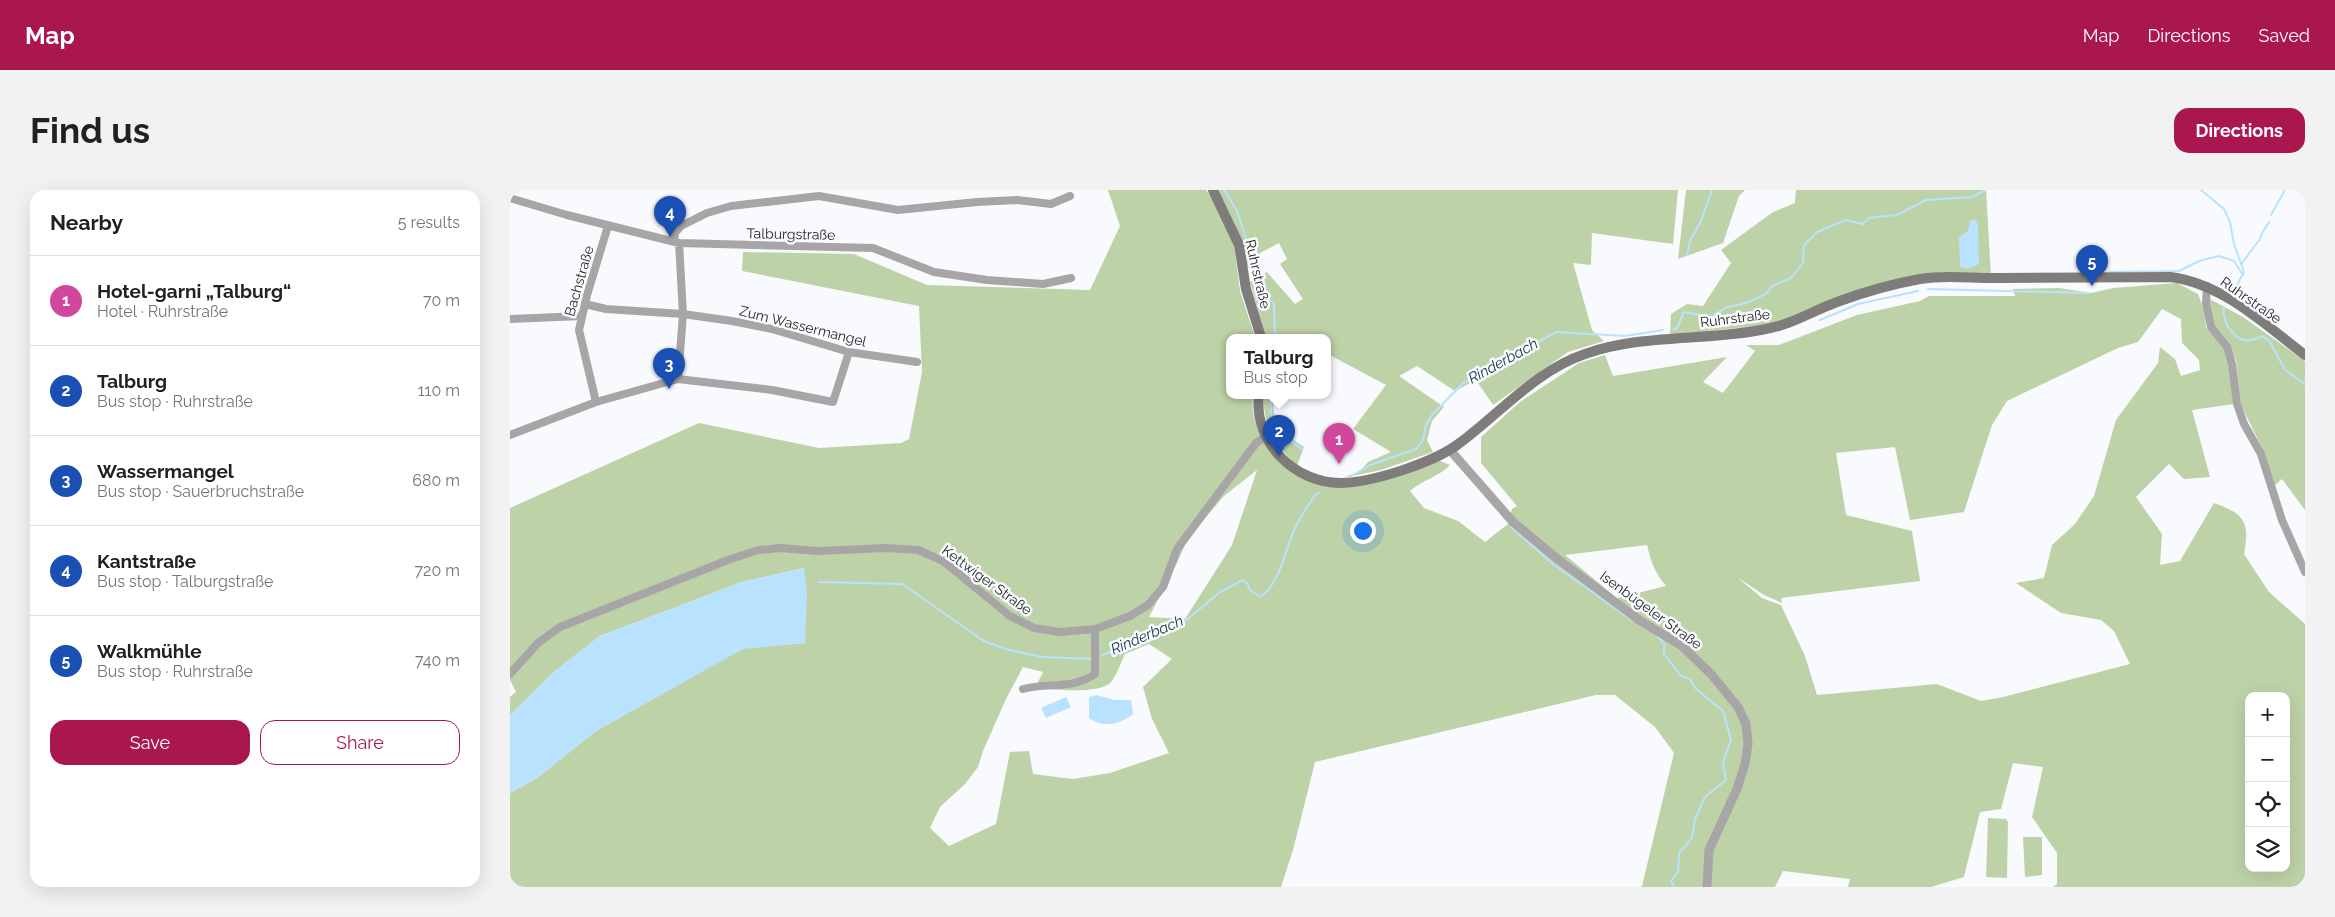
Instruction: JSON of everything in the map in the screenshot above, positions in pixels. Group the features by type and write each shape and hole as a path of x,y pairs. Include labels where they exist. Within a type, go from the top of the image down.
{"main road":[{"name":"Ruhrstraße","path":"1213,190 1239,245 1246,289 1260,334"},
{"name":"Ruhrstraße","path":"1259,399 1259,412 1266,435 1287,464 1298,472 1322,482 1358,482 1428,460 1450,450 1521,392 1557,367 1584,354 1629,344 1757,331 1782,326 1835,303 1896,284 1935,277 2170,277 2186,279 2208,286 2226,297 2305,355"}],"street":[{"path":"678,379 683,314 675,233 689,220 716,209 819,196 898,210 1018,200 1051,204 1070,196"},
{"name":"Talburgstraße","path":"510,198 676,243 873,248 934,272 952,275 987,280 1043,284 1071,278"},
{"name":"Bachstraße","path":"596,402 580,339 582,316 608,226"},
{"path":"2208,286 2206,302 2211,327 2227,347 2244,424 2261,454 2282,520 2305,572"},
{"name":"Zum Wassermangel","path":"585,304 606,309 683,314 772,330 849,352 917,362"},
{"path":"510,318 582,316"},
{"path":"510,435 596,402 678,379 772,390 833,402 849,352"},
{"name":"Kettwiger Straße","path":"510,674 538,643 560,627 728,560 767,548 793,548 817,551 886,548 918,550 943,561 1010,616 1034,628 1060,632 1095,629 1130,616 1148,605 1163,587 1177,550 1256,443 1266,435"},
{"name":"Isenbügeler Straße","path":"1450,450 1513,522 1555,557 1639,620 1682,646 1711,674 1738,707 1746,724 1748,744 1745,764 1737,789 1709,850 1707,887"},
{"path":"1023,689 1076,684 1095,674 1095,629"}],"green space":[{"path":"1108,190 1206,190 1212,197 1234,245 1240,291 1254,334 1226,334 1226,399 1253,399 1255,421 1266,442 1303,477 1312,482 1326,486 1341,487 1358,485 1375,482 1438,460 1450,465 1441,473 1410,491 1424,508 1458,521 1485,542 1508,524 1512,509 1517,506 1481,463 1481,437 1520,402 1579,363 1605,355 1613,376 1727,357 1703,382 1723,393 1755,351 1746,345 1779,345 1857,315 1920,301 1929,296 2015,296 2013,289 2059,288 2091,293 2113,288 2177,283 2198,294 2204,310 2206,327 2223,348 2228,363 2234,404 2192,410 2210,477 2184,479 2169,464 2136,497 2162,534 2160,565 2180,561 2214,503 2233,511 2243,521 2245,527 2246,543 2244,554 2269,592 2305,624 2305,887 2053,887 2057,884 2057,853 2032,817 2043,767 2013,763 2001,809 1980,812 1964,877 1931,887 1848,887 1850,879 1783,871 1775,887 1640,887 1642,886 1674,753 1655,727 1615,695 1596,695 1315,762 1293,850 1281,887 510,887 510,793 537,778 596,731 743,648 805,643 804,568 742,582 600,636 555,671 510,715 510,697 516,692 510,680 510,508 699,423 819,448 901,443 909,439 922,372 919,306 742,271 743,252 854,254 927,285 1090,290 1120,226","holes":["2162,309 2181,319 2182,343 2199,360 2200,370 2181,376 2175,359 2160,347 2158,363 2116,420 2094,496 2075,524 2052,545 2044,578 2016,583 2061,613 2101,620 2114,631 2130,664 1981,701 1937,684 1817,695 1805,656 1781,605 1762,598 1737,577 1764,595 1782,603 1781,598 1920,581 1912,531 1846,515 1836,453 1895,447 1910,520 1964,512 1992,425 2007,401 2118,348 2138,342","1257,470 1232,545 1185,619 1149,617 1188,538 1224,496","1647,545 1650,557 1666,586 1617,598 1565,555","1149,644 1172,659 1143,687 1152,719 1169,753 1110,773 1073,779 1033,774 1029,751 1010,752 996,824 949,846 930,828 940,807 965,784 978,767 1006,699 1023,667 1043,672 1035,688 1063,690 1097,689 1111,682 1125,654"]},
{"path":"1218,190 1678,190 1673,244 1592,233 1591,265 1573,263 1592,330 1604,341 1568,352 1493,405 1476,380 1455,391 1417,366 1399,376 1444,407 1432,421 1427,440 1433,452 1381,470 1343,478 1360,471 1368,462 1391,452 1353,429 1386,385 1331,356 1331,334 1265,334 1250,282 1267,272 1295,304 1303,299 1280,264 1287,259 1279,243 1260,253 1247,270 1243,249"},
{"path":"1686,190 1745,190 1739,196 1723,243 1678,259"},
{"path":"1796,190 1986,190 1991,275 1927,274 1765,325 1670,335 1671,314 1687,304 1703,306 1731,263 1721,250 1773,212 1795,203"},
{"path":"2208,298 2243,317 2305,361 2305,510 2282,479 2274,486 2264,452 2241,405 2236,360 2228,344 2214,325"},
{"path":"1264,399 1274,399 1274,414 1279,427 1289,437 1304,447 1297,466 1283,451 1272,434 1264,406"},
{"path":"1988,818 2006,819 2008,822 2007,878 1986,877"},
{"path":"2023,837 2042,837 2042,875 2025,877"}],"water":[{"path":"1974,219 1978,224 1979,264 1969,269 1960,267 1959,237 1968,231 1970,221"},
{"path":"804,568 807,591 805,643 743,649 596,731 537,778 510,793 510,715 555,671 600,636 742,582"},
{"path":"1097,695 1114,700 1131,700 1133,714 1117,723 1105,724 1094,721 1089,718 1089,697"},
{"path":"1066,697 1071,707 1046,718 1041,708"}],"waterway":[{"path":"1224,190 1237,211 1250,251"},
{"path":"1687,255 1690,241 1701,221 1712,190"},
{"path":"1673,330 1677,328 1684,312 1711,317 1725,308 1749,302 1767,293 1772,286 1791,278 1803,263 1804,245 1817,232 1846,220 1863,224 1869,218 1897,215 1926,200 1972,197 1985,190"},
{"path":"2201,190 2224,209 2230,222 2234,244 2244,272 2233,292"},
{"path":"2271,215 2285,190"},
{"path":"2242,263 2260,239 2269,222"},
{"path":"2109,272 2179,271 2199,261 2219,256 2234,261 2243,275"},
{"path":"1261,282 1263,296 1274,303 1275,334"},
{"path":"1928,289 2089,293"},
{"path":"1820,320 1858,304 1918,291"},
{"path":"2224,308 2227,325 2234,335 2245,340 2252,340 2262,336 2270,342 2285,370 2305,384"},
{"name":"Rinderbach","path":"1353,475 1370,465 1416,449 1423,440 1426,425 1432,415 1463,383 1556,332 1625,336 1663,330"},
{"path":"1271,399 1271,414 1277,427 1287,438 1302,449"},
{"name":"Rinderbach","path":"1102,655 1157,635 1183,623 1220,592 1243,580 1248,584 1249,589 1260,597 1267,591 1277,575 1297,524 1315,495 1320,492"},
{"path":"1511,527 1553,564 1633,621"},
{"name":"Rinderbach","path":"819,582 902,584 984,641 1005,649 1042,657 1092,659"},
{"path":"1658,637 1664,643 1664,654 1681,676 1690,679 1696,689 1723,711 1731,740 1723,762 1726,780 1705,797 1695,819 1692,838 1679,853 1678,872 1671,881 1674,887"}],"place":[{"name":"Kantstraße","path":"670,237"},
{"name":"Walkmühle","path":"2092,286"},
{"name":"Wassermangel","path":"669,389"},
{"name":"Talburg","path":"1279,456"},
{"name":"Hotel-garni „Talburg“","path":"1339,464"}]}
